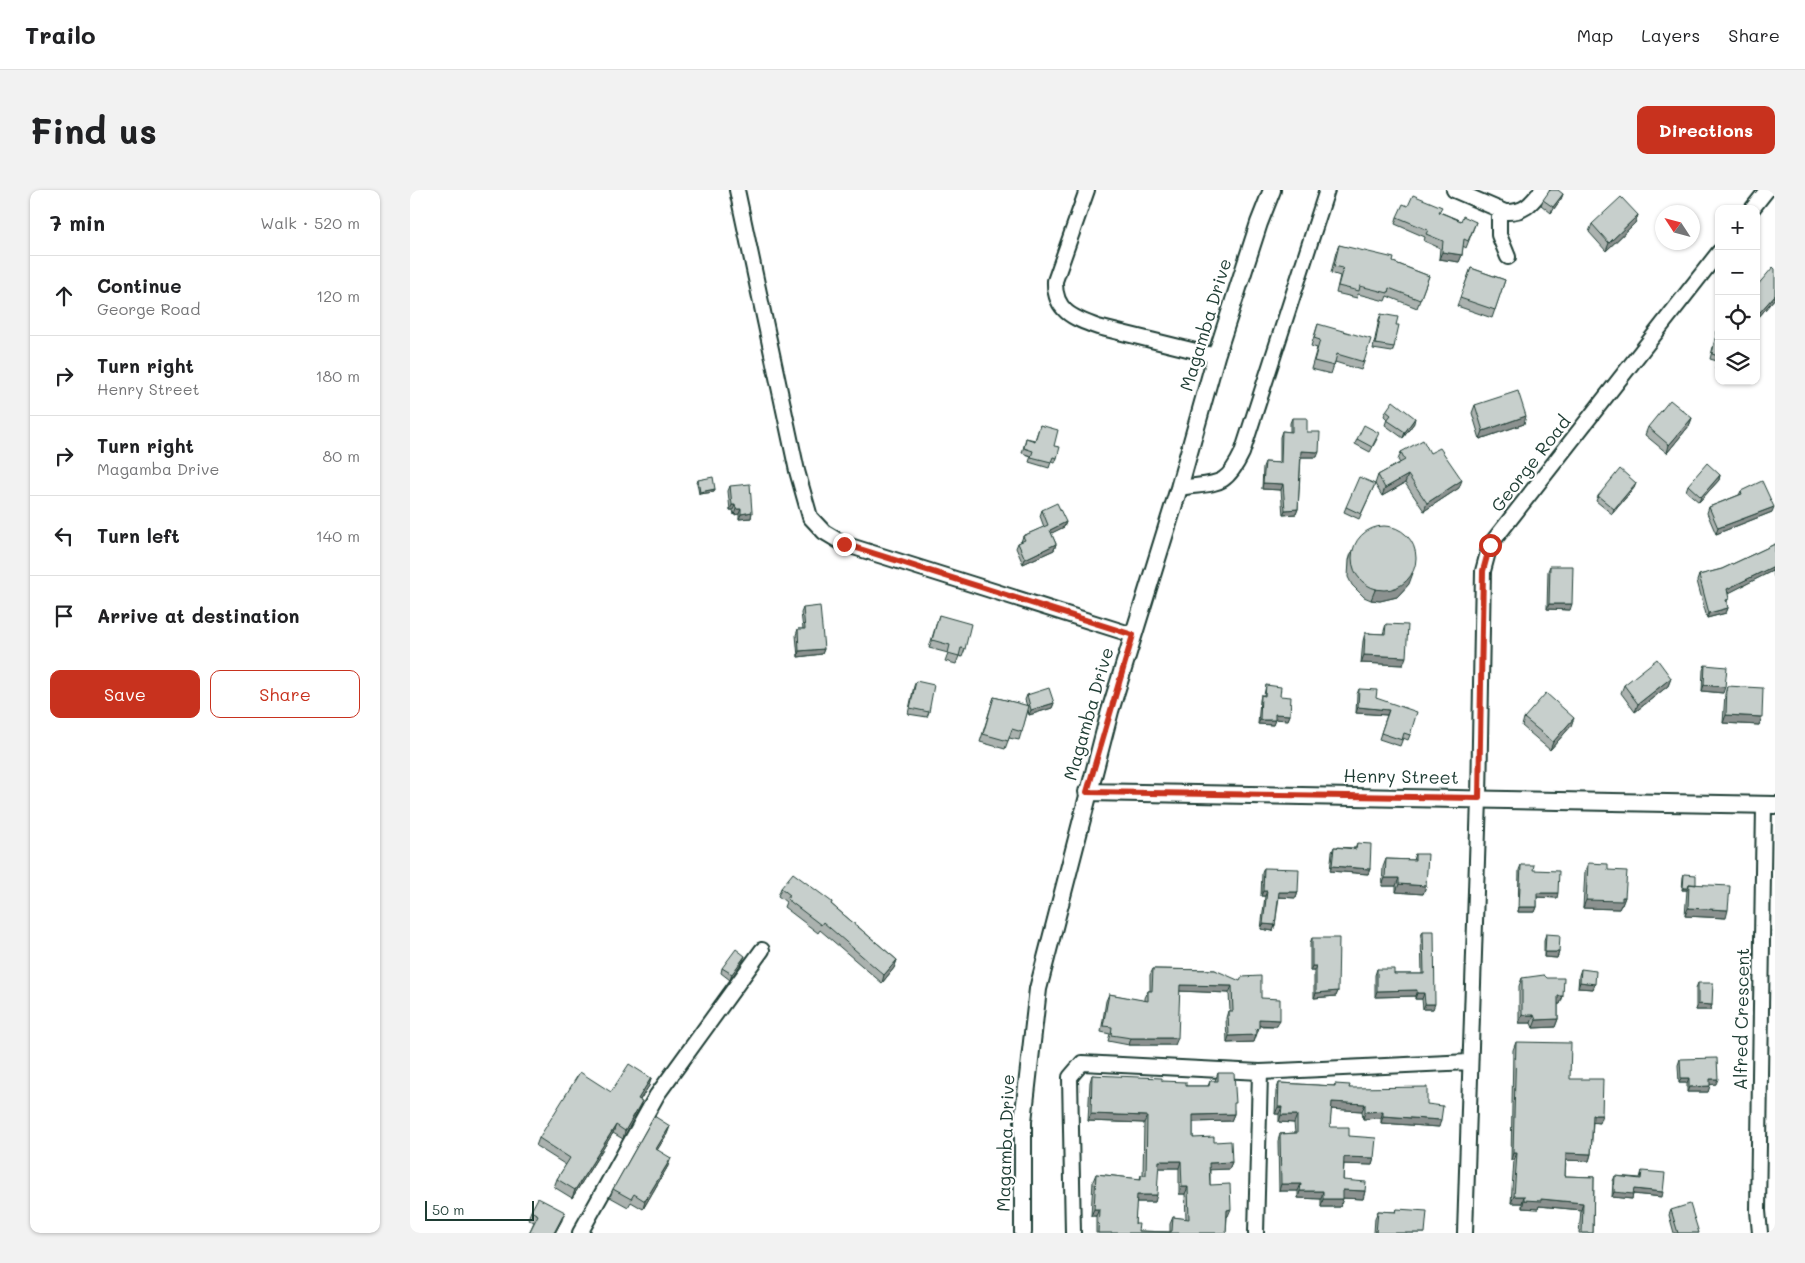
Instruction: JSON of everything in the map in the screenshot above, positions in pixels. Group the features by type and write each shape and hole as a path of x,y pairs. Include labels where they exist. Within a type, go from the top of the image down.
{"street":[{"path":"737,190 797,471 810,517 824,532 844,544 1133,635"},
{"path":"1087,190 1055,281 1054,294 1058,304 1066,312 1098,327 1216,356"},
{"name":"Magamba Drive","path":"1022,1233 1023,1121 1038,989 1087,792 1179,488 1216,356 1258,223 1272,190"},
{"path":"1179,488 1220,482 1233,472 1242,453 1327,190"},
{"path":"1454,190 1505,212 1520,211 1528,207 1542,190"},
{"path":"1755,205 1767,190"},
{"path":"1499,209 1499,235 1508,258"},
{"name":"George Road","path":"1464,1233 1479,798 1483,571 1490,545 1715,257"},
{"name":"Henry Street","path":"1087,792 1770,805"},
{"name":"Alfred Crescent","path":"1760,1233 1758,1211 1770,805"},
{"path":"580,1233 657,1095 762,950"},
{"path":"1073,1233 1070,1077 1082,1063 1260,1072 1469,1062"},
{"path":"1256,1233 1260,1072"}],"building":[{"path":"1550,190 1558,190 1563,194 1553,207 1543,200"},
{"path":"1413,195 1442,207 1439,212 1461,221 1463,216 1476,222 1468,241 1464,239 1462,255 1442,252 1443,241 1426,234 1428,230 1397,217 1403,204 1408,206"},
{"path":"1621,197 1638,215 1609,243 1592,224"},
{"path":"1339,245 1394,258 1393,262 1429,276 1420,300 1389,288 1388,293 1360,286 1359,291 1338,286 1343,268 1334,266"},
{"path":"1773,267 1775,269 1775,295 1760,312 1760,295 1760,282"},
{"path":"1471,268 1505,280 1495,310 1460,298"},
{"path":"1381,314 1398,317 1396,325 1399,325 1394,347 1375,344"},
{"path":"1318,324 1371,339 1364,362 1337,354 1334,366 1314,361 1320,340 1314,338"},
{"path":"1715,340 1715,355 1712,354"},
{"path":"1518,391 1526,416 1483,431 1475,405"},
{"path":"1670,400 1692,418 1669,445 1648,427"},
{"path":"1393,401 1415,418 1405,432 1387,420 1391,415 1386,411"},
{"path":"1292,418 1307,418 1307,432 1320,432 1319,452 1301,451 1298,509 1285,510 1283,484 1263,483 1265,462 1281,463 1282,431 1292,432"},
{"path":"1040,425 1058,430 1054,446 1060,447 1057,458 1053,457 1051,462 1031,457 1033,451 1024,448 1026,438 1035,441"},
{"path":"1364,425 1379,433 1372,447 1357,439"},
{"path":"1423,440 1430,453 1440,448 1462,480 1427,503 1408,475 1385,488 1378,475 1405,460 1401,452"},
{"path":"1707,463 1720,475 1701,497 1688,485"},
{"path":"1620,469 1636,483 1614,509 1598,496"},
{"path":"713,477 715,489 700,492 698,480"},
{"path":"1359,477 1375,484 1361,514 1346,507"},
{"path":"1762,481 1774,507 1718,528 1709,507 1742,494 1741,491"},
{"path":"750,484 752,512 741,514 741,509 736,509 735,505 732,505 730,486"},
{"path":"1057,503 1066,522 1050,530 1056,544 1025,559 1018,543 1025,540 1023,536 1048,525 1042,510"},
{"path":"1384,526 1396,528 1407,535 1414,546 1416,558 1414,570 1407,581 1396,588 1384,590 1372,588 1361,581 1354,570 1352,558 1354,546 1361,535 1372,528"},
{"path":"1775,544 1775,568 1774,566 1727,589 1729,599 1726,600 1728,608 1709,613 1699,575 1722,569"},
{"path":"1550,566 1573,566 1572,604 1549,604"},
{"path":"820,606 824,649 799,651 798,629 805,629 803,608"},
{"path":"939,615 971,624 965,649 961,648 959,656 948,653 950,645 932,640"},
{"path":"1386,624 1408,625 1406,657 1364,655 1365,633 1385,634"},
{"path":"1657,659 1671,678 1638,704 1624,685"},
{"path":"1705,665 1727,667 1725,687 1704,685"},
{"path":"916,681 934,685 929,712 910,708"},
{"path":"1266,685 1281,687 1280,696 1291,697 1290,715 1275,714 1275,720 1260,720 1261,695 1265,696"},
{"path":"1727,686 1763,688 1762,717 1726,715"},
{"path":"1049,688 1054,703 1031,710 1027,695"},
{"path":"1359,689 1377,690 1376,698 1417,712 1410,735 1404,733 1402,740 1381,733 1389,710 1358,707"},
{"path":"1546,693 1574,718 1553,742 1524,718"},
{"path":"994,697 1029,706 1022,732 1012,729 1008,741 983,734"},
{"path":"1357,843 1371,844 1370,869 1332,866 1334,847 1356,849"},
{"path":"1415,854 1428,854 1426,886 1399,884 1399,878 1385,878 1386,859 1415,860"},
{"path":"1588,863 1608,864 1608,870 1627,871 1625,897 1622,897 1622,901 1586,900"},
{"path":"1521,865 1534,865 1533,870 1559,871 1558,893 1537,893 1537,907 1519,907"},
{"path":"1264,868 1299,869 1298,892 1279,892 1275,925 1263,924 1267,891 1263,891"},
{"path":"793,873 832,902 831,904 897,960 884,975 823,922 821,925 787,899 790,895 781,888"},
{"path":"1684,874 1696,875 1696,885 1689,884 1688,888 1683,888"},
{"path":"1689,884 1730,886 1728,910 1688,908"},
{"path":"1423,931 1434,931 1435,1004 1425,1004 1424,993 1417,993 1417,990 1377,991 1377,969 1394,969 1394,974 1424,974"},
{"path":"1546,934 1560,935 1559,952 1545,952"},
{"path":"1312,938 1339,938 1338,991 1316,993 1316,966 1312,966"},
{"path":"736,949 745,956 732,974 722,968"},
{"path":"1153,969 1215,970 1240,981 1242,977 1261,976 1261,998 1280,999 1280,1020 1259,1019 1259,1028 1256,1029 1256,1035 1229,1036 1228,1011 1233,1011 1232,986 1180,985 1178,1038 1131,1038 1111,1035 1112,1027 1103,1026 1109,994 1148,1001 1148,991 1152,991"},
{"path":"1581,969 1596,971 1595,984 1580,982"},
{"path":"1544,975 1547,978 1564,978 1563,996 1558,996 1558,1019 1536,1020 1534,1015 1522,1015 1522,978"},
{"path":"1698,983 1713,983 1712,1005 1698,1004"},
{"path":"1516,1042 1571,1043 1570,1079 1603,1079 1602,1115 1593,1115 1591,1154 1566,1153 1565,1176 1594,1177 1593,1233 1582,1233 1583,1203 1541,1199 1541,1201 1524,1200 1524,1196 1514,1196 1517,1153 1513,1153"},
{"path":"1717,1058 1718,1079 1710,1079 1710,1086 1689,1087 1689,1078 1681,1078 1680,1059"},
{"path":"629,1064 651,1078 638,1099 642,1101 625,1131 616,1125 575,1190 557,1179 570,1158 539,1138 580,1072 611,1092"},
{"path":"1218,1073 1234,1073 1236,1103 1234,1103 1234,1114 1193,1115 1193,1138 1214,1137 1214,1142 1231,1141 1232,1162 1209,1163 1210,1185 1230,1184 1231,1209 1227,1210 1226,1233 1098,1233 1099,1209 1094,1209 1096,1174 1141,1179 1141,1175 1146,1175 1147,1116 1091,1114 1092,1075 1162,1078 1162,1081 1186,1082 1186,1086 1209,1086 1210,1081 1218,1081","holes":["1159,1161 1181,1161 1182,1187 1188,1187 1189,1219 1173,1217 1172,1231 1170,1232 1138,1231 1139,1224 1135,1224 1137,1195 1157,1195"]},
{"path":"1279,1083 1350,1085 1349,1088 1427,1087 1427,1104 1443,1106 1441,1120 1383,1116 1383,1111 1365,1112 1365,1104 1332,1102 1330,1127 1349,1127 1349,1136 1376,1138 1374,1158 1344,1157 1343,1180 1366,1182 1365,1191 1343,1190 1343,1199 1323,1199 1323,1191 1300,1191 1301,1184 1281,1184 1280,1134 1297,1133 1297,1115 1281,1115 1282,1107 1278,1107"},
{"path":"654,1116 670,1126 656,1149 671,1158 645,1201 634,1194 631,1199 613,1189"},
{"path":"1642,1171 1665,1173 1663,1192 1634,1189 1633,1194 1614,1192 1615,1176 1641,1179"},
{"path":"538,1198 565,1212 554,1233 529,1233 538,1215 531,1211"},
{"path":"1690,1204 1699,1233 1678,1233 1671,1210"},
{"path":"1397,1209 1427,1211 1425,1233 1376,1233 1378,1211 1396,1212"}],"route":[{"path":"844,544 1133,635 1087,792 1479,798 1483,571 1490,545"}]}
